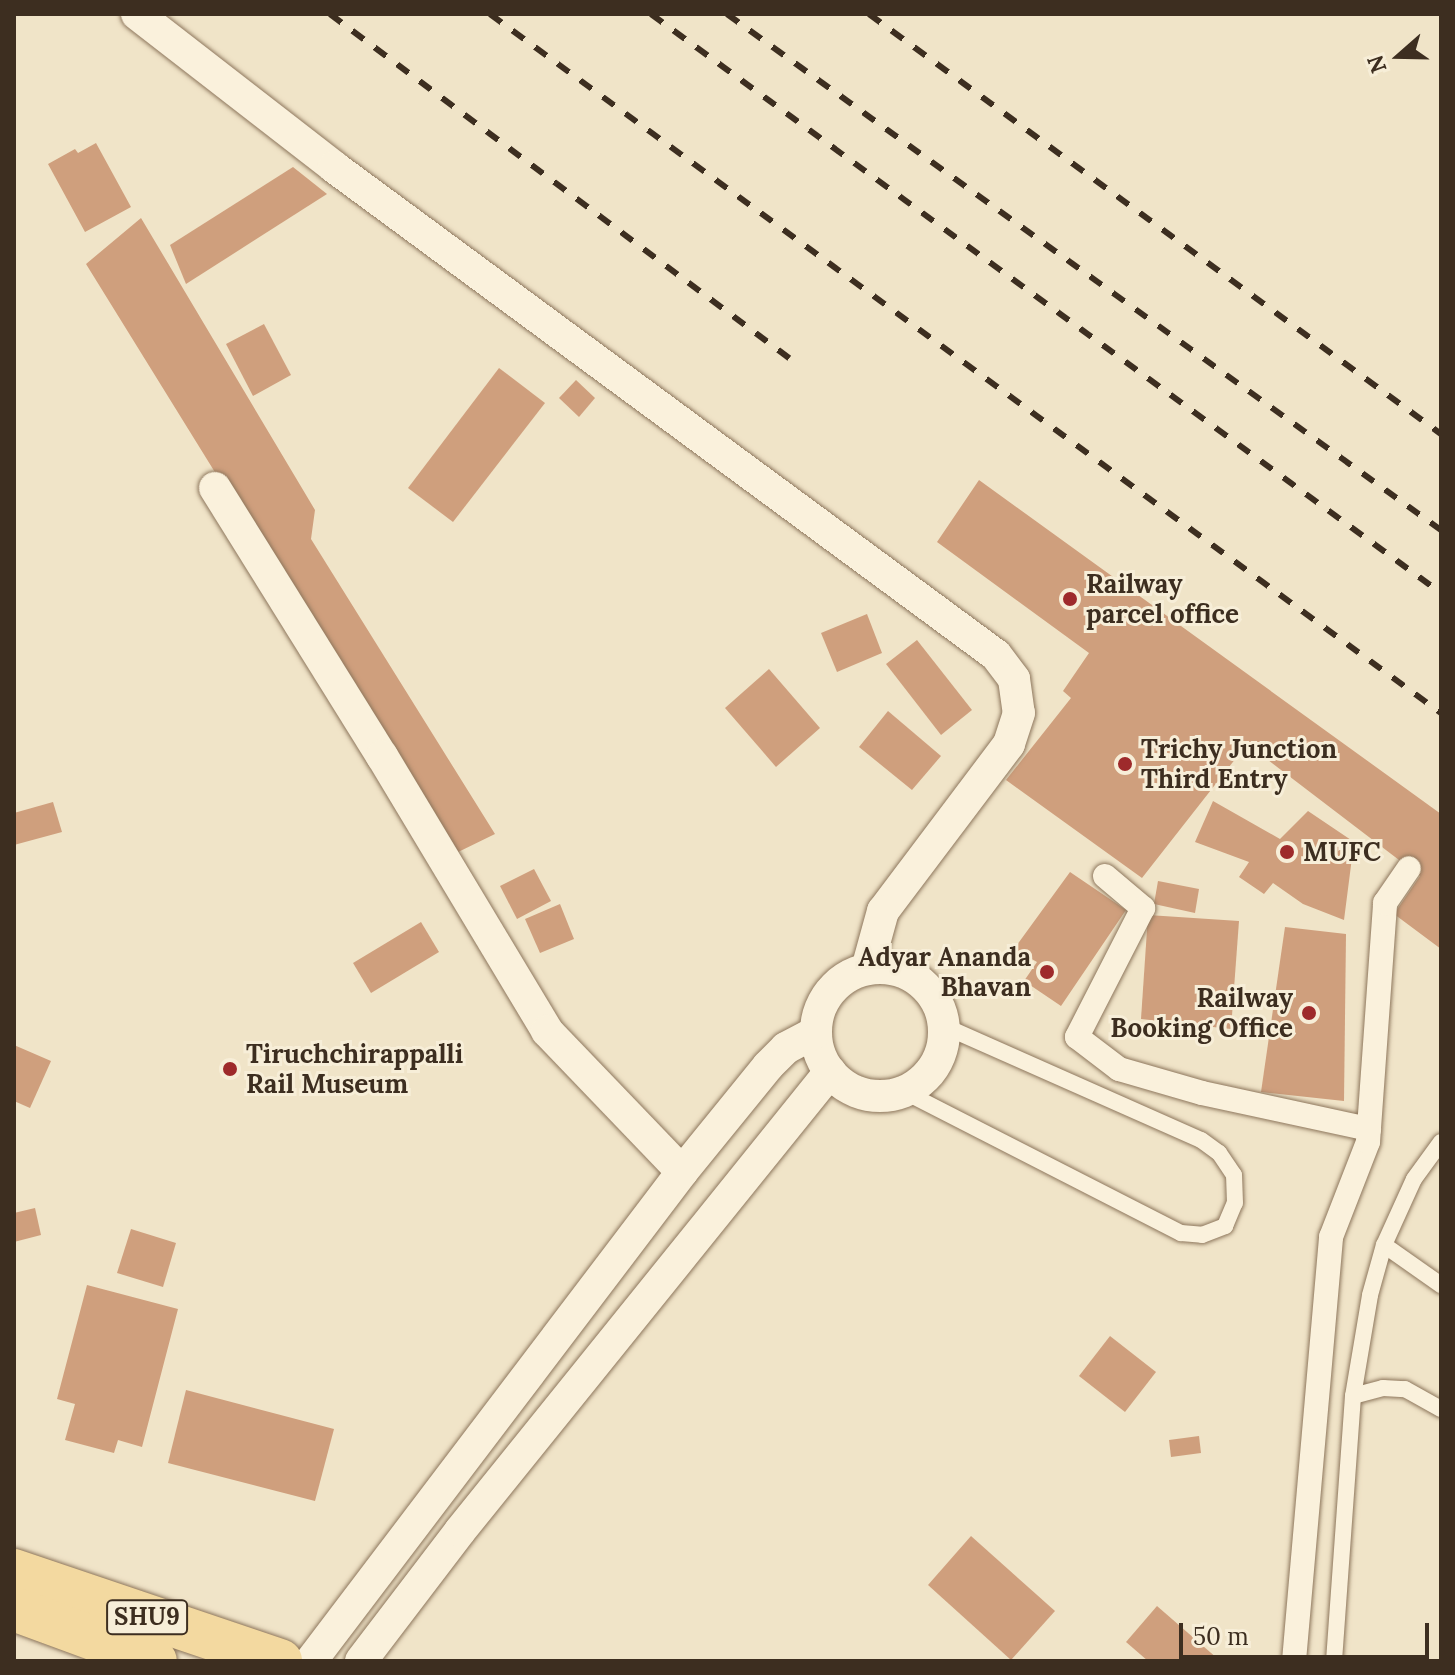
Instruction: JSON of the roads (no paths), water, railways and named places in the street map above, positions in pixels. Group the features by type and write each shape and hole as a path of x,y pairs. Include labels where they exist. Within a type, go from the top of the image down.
{"main road":[{"name":"SHU9","path":"14,1571 280,1661"},
{"name":"SHU9","path":"14,1609 155,1661"}],"street":[{"path":"137,14 334,167 984,646 1014,679 1019,713 1009,744 883,911 867,969"},
{"path":"215,488 382,756 547,1031 682,1172"},
{"path":"1294,1661 1331,1237 1368,1142 1385,903 1409,868"},
{"path":"1105,876 1143,908 1077,1037 1119,1069 1202,1093 1369,1129"},
{"path":"889,968 919,981 939,1006 944,1026 943,1046 935,1066 922,1081 905,1092 884,1096 864,1094 830,1072 820,1054 816,1032 820,1011 830,991 847,977 867,969 889,968"},
{"path":"311,1661 682,1172 768,1066 786,1048 816,1032"},
{"path":"361,1661 460,1531 830,1072"}],"lane":[{"path":"905,1092 1181,1233 1202,1235 1225,1226 1235,1203 1234,1175 1219,1153 1201,1140 944,1026"},
{"path":"1334,1661 1353,1396 1370,1295 1384,1245 1414,1179 1439,1150"},
{"path":"1384,1245 1441,1285"},
{"path":"1353,1396 1383,1388 1405,1389 1441,1409"}],"railway":[{"path":"330,14 789,358"},
{"path":"490,14 1441,713"},
{"path":"651,14 1441,593"},
{"path":"727,14 1441,530"},
{"path":"869,14 1441,434"}],"place":[{"name":"Railway parcel office","path":"1070,599"},
{"name":"Trichy Junction Third Entry","path":"1125,764"},
{"name":"MUFC","path":"1287,852"},
{"name":"Adyar Ananda Bhavan","path":"1047,972"},
{"name":"Railway Booking Office","path":"1309,1013"},
{"name":"Tiruchchirappalli Rail Museum","path":"230,1069"}]}
